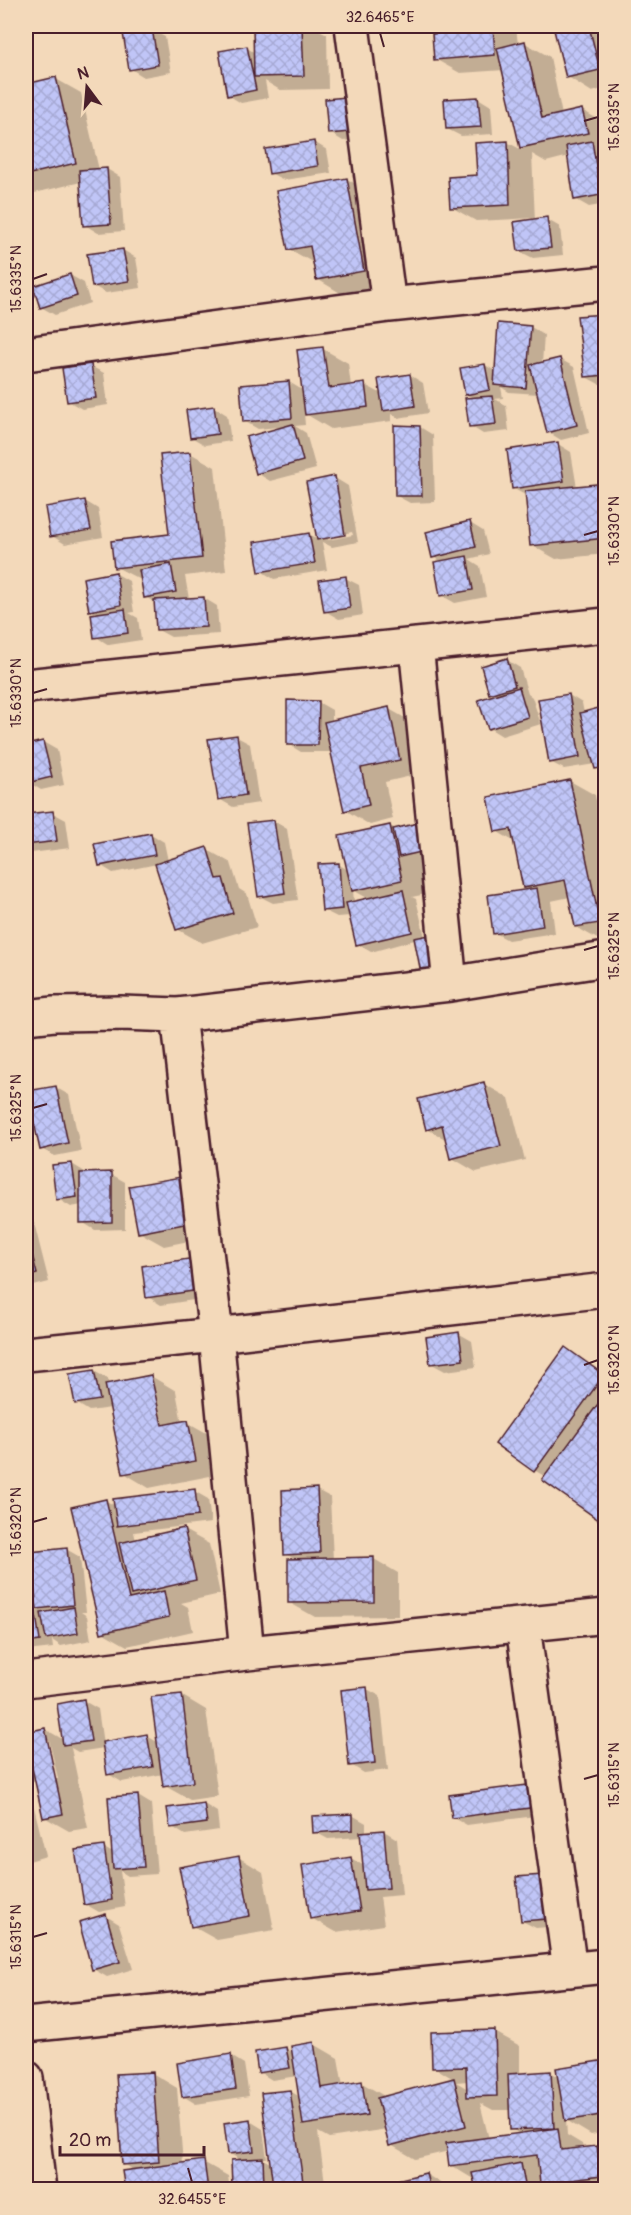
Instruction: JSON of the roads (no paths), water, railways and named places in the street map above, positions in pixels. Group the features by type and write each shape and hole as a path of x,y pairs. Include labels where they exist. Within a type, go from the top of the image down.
{"street":[{"path":"352,26 389,305"},
{"path":"26,354 389,305 606,283"},
{"path":"26,686 606,625"},
{"path":"416,645 450,984"},
{"path":"26,1017 54,1014 122,1013 177,1015 450,984 606,959"},
{"path":"177,1015 216,1335 247,1653"},
{"path":"26,1354 216,1335 606,1290"},
{"path":"26,1680 247,1653 606,1616"},
{"path":"523,1626 570,1970"},
{"path":"26,2025 606,1966"},
{"path":"26,2078 39,2190"}]}
